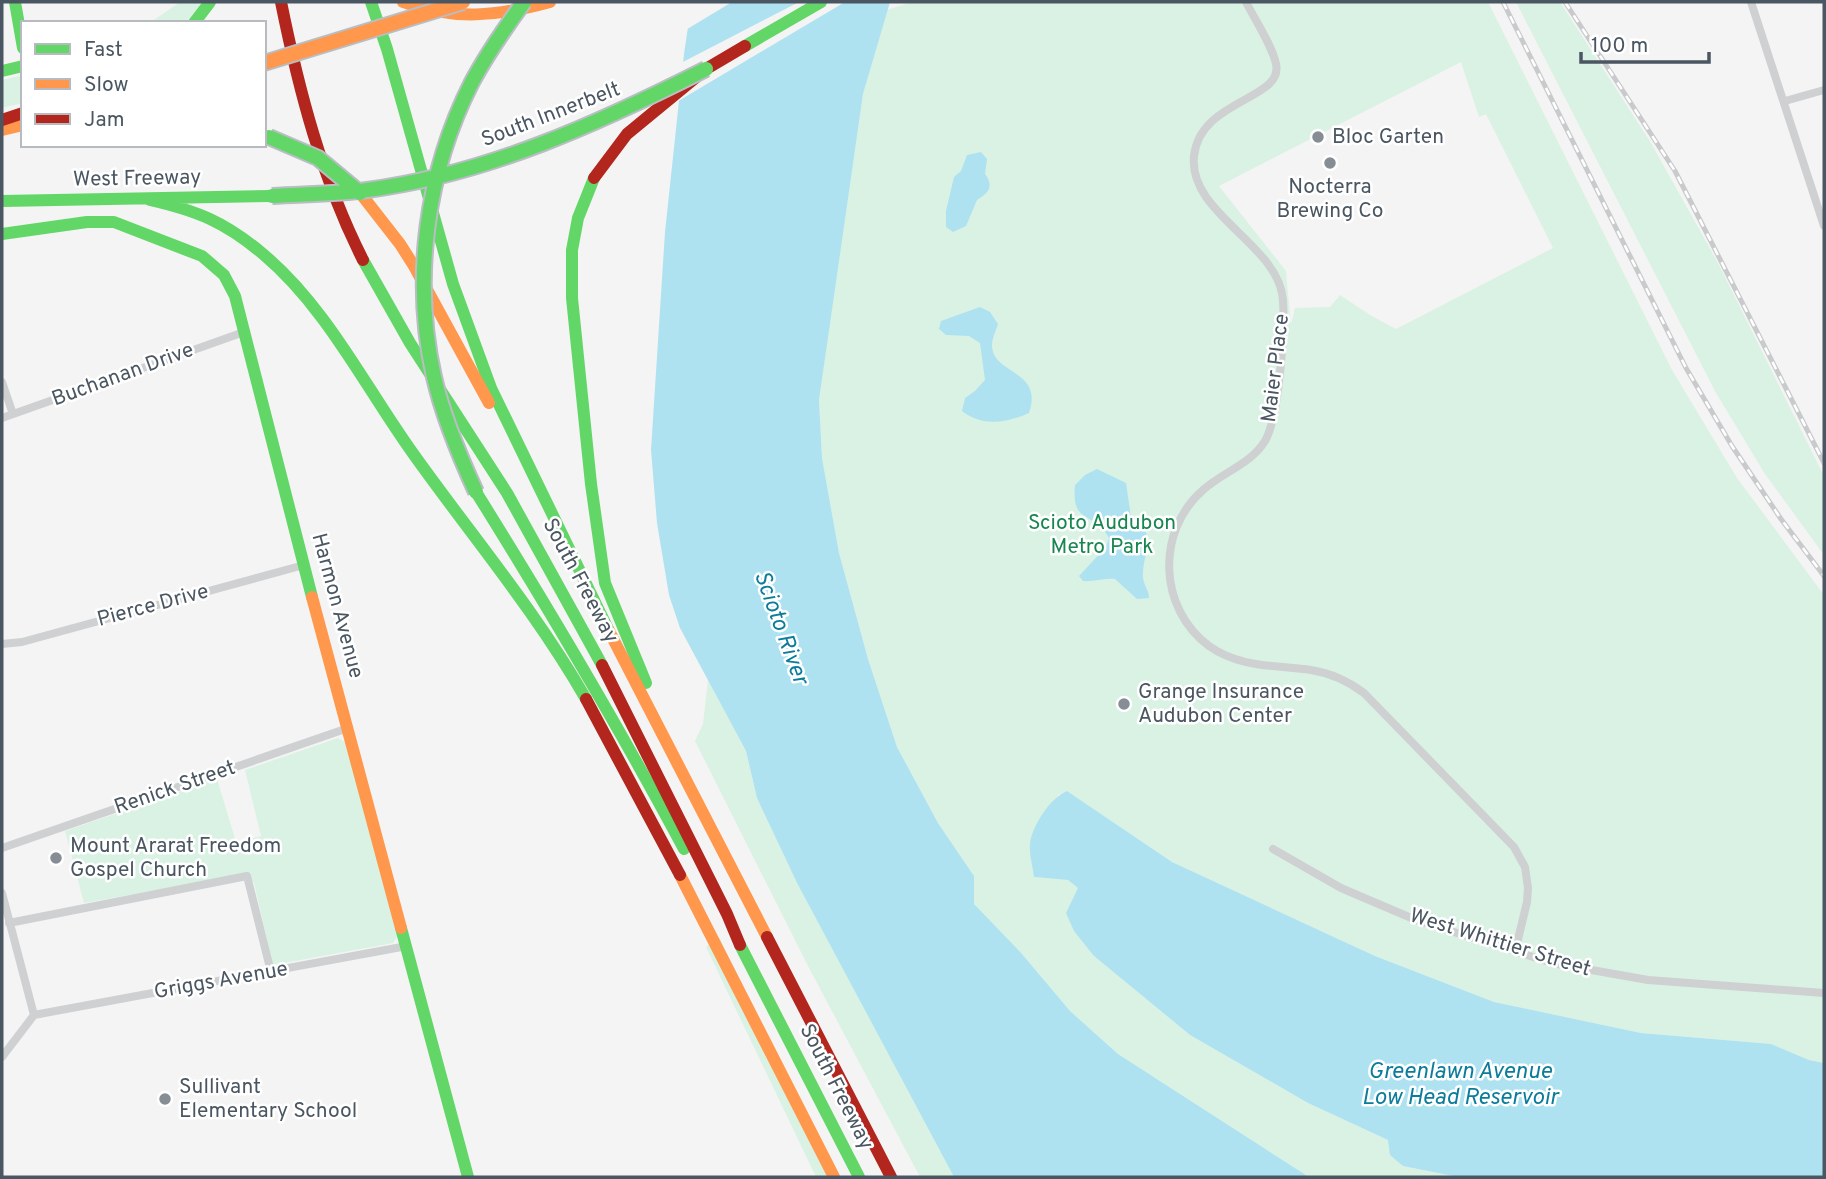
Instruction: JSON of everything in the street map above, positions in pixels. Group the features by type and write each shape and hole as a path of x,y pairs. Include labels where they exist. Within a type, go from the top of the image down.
{"main road":[{"path":"15,2 21,36"},
{"path":"195,21 209,2"},
{"name":"South Freeway","path":"281,2 302,101 333,192 374,282 432,377 483,453 548,564 859,1177"},
{"name":"South Freeway","path":"371,2 391,62 458,297 491,388 536,483 891,1177"},
{"path":"403,2 415,7 463,16 510,13 550,2"},
{"path":"266,62 463,2"},
{"path":"524,2 481,63 458,111 439,161 426,225 423,274 431,363 447,425 476,492 633,754 720,916 733,931"},
{"name":"South Innerbelt","path":"272,196 369,190 454,173 504,158 590,126 706,69 821,2"},
{"path":"2,71 21,66"},
{"path":"697,800 605,583 582,405 571,269 578,218 592,181 627,134 706,69"},
{"path":"2,120 21,114"},
{"path":"2,130 21,125"},
{"path":"2,138 21,135"},
{"path":"266,136 300,147 320,158 361,194 400,244 536,483"},
{"name":"West Freeway","path":"2,201 272,196"},
{"path":"150,200 192,210 224,225 263,254 310,300 412,452 533,613 622,764 834,1177"},
{"name":"Harmon Avenue","path":"2,234 87,222 114,222 189,249 214,264 231,285 468,1177"}],"street":[{"name":"Maier Place","path":"1246,2 1276,64 1275,77 1267,87 1222,111 1204,128 1196,147 1194,166 1197,182 1207,198 1265,262 1280,286 1283,306 1275,414 1257,452 1204,488 1180,519 1169,556 1173,597 1186,623 1202,641 1224,656 1250,664 1313,670 1343,680 1364,693 1506,837 1525,867 1528,888 1515,952"},
{"path":"1751,2 1824,226"},
{"path":"1784,101 1824,90"},
{"name":"Buchanan Drive","path":"2,418 244,332"},
{"path":"2,382 13,414"},
{"name":"Pierce Drive","path":"2,644 22,642 304,565"},
{"name":"Renick Street","path":"2,848 348,728"},
{"name":"West Whittier Street","path":"1273,849 1341,888 1398,913 1515,952 1574,968 1648,980 1824,993"},
{"path":"9,923 247,876 271,972"},
{"path":"2,893 34,1016 2,1058"},
{"name":"Griggs Avenue","path":"34,1016 407,946"}],"green space":[{"path":"180,2 203,2 187,21 154,20"},
{"name":"Scioto Audubon Metro Park","path":"912,2 1488,2 1672,370 1737,478 1824,595 1824,1063 1809,1060 1770,1044 1641,1033 1494,1002 1375,956 1172,862 1067,791 1058,795 1034,877 1068,880 1078,888 1094,956 1190,1035 1308,1103 1388,1140 1403,1166 1458,1177 1309,1177 1118,1054 1070,1011 974,904 974,876 938,823 897,747 868,659 839,553 822,458 819,400 835,283 863,94 887,10","holes":["1461,62 1479,117 1486,114 1553,248 1396,329 1340,295 1330,307 1295,308 1291,325 1286,271 1219,186"]},
{"path":"1516,2 1560,2 1651,143 1718,263 1824,476 1824,555 1765,474 1716,393"},
{"path":"21,75 21,103 2,108 2,80"},
{"path":"708,680 746,751 757,798 797,883 954,1177 920,1177 808,966 695,741 703,724"},
{"path":"338,738 350,745 399,934 393,943 273,965 254,883 245,874 84,903 65,831 217,779 236,842 261,836 245,770"},
{"path":"719,937 831,1177 816,1177 706,947"}],"water":[{"name":"Scioto River","path":"697,2 890,2 863,94 819,400 822,458 839,553 868,659 897,747 938,823 974,876 974,904 1021,953 1070,1011 1118,1054 1309,1177 954,1177 797,883 757,798 746,751 680,628 669,595 657,523 651,450 665,232 684,54 688,27"},
{"path":"981,152 987,159 985,174 989,189 977,200 966,226 953,232 946,227 946,211 954,177 961,171 967,155"},
{"path":"980,307 990,312 998,324 992,343 994,355 1030,388 1032,399 1029,413 995,422 978,419 962,411 965,398 985,380 980,343 969,336 946,335 939,329 941,321"},
{"path":"1097,469 1126,483 1131,517 1148,538 1143,577 1149,598 1137,599 1115,579 1083,581 1079,576 1106,547 1109,538 1103,529 1080,512 1075,498 1075,485 1085,475"},
{"name":"Greenlawn Avenue Low Head Reservoir","path":"1067,791 1172,862 1375,956 1494,1002 1641,1033 1771,1044 1809,1060 1824,1063 1824,1177 1458,1177 1403,1166 1390,1155 1388,1140 1308,1103 1190,1035 1094,956 1074,931 1066,913 1078,888 1068,880 1034,877 1031,860 1031,837 1038,821 1048,806"}],"pier":[{"path":"694,2 732,2 684,31"},
{"path":"799,2 845,2 675,103 679,64"}],"railway":[{"path":"1503,2 1686,368 1732,446 1781,519 1824,576"},
{"path":"1565,2 1675,171 1824,463"}],"traffic: fast":[{"path":"15,2 21,36"},
{"path":"196,21 210,2"},
{"path":"371,2 387,49 453,284 491,388 609,631"},
{"path":"476,492 452,436 434,377 427,340 424,264 434,189 456,116 484,61 524,2"},
{"path":"745,46 821,2"},
{"path":"2,71 21,66"},
{"path":"272,196 367,190 456,172 542,144 584,127 706,69"},
{"path":"269,137 318,158 360,193"},
{"path":"594,178 578,218 572,250 572,298 591,484 605,583 646,683"},
{"path":"2,201 272,196"},
{"path":"150,200 197,213 236,234 263,254 307,298 344,348 412,452 546,635 586,699"},
{"path":"2,234 87,222 114,222 202,256 224,275 235,296 312,597"},
{"path":"363,260 410,343 507,493 602,665"},
{"path":"476,492 583,669 684,849"},
{"path":"401,928 468,1177"},
{"path":"740,945 859,1177"}],"traffic: slow":[{"path":"403,2 458,14 513,11 550,2"},
{"path":"266,62 463,2"},
{"path":"2,130 21,125"},
{"path":"361,194 414,266 489,403"},
{"path":"312,597 401,928"},
{"path":"609,631 767,937"},
{"path":"680,875 834,1177"}],"traffic: jam":[{"path":"281,2 313,134 335,198 363,260"},
{"path":"594,178 627,134 706,69 745,46"},
{"path":"2,120 21,114"},
{"path":"602,665 740,945"},
{"path":"586,699 680,875"},
{"path":"767,937 891,1177"}],"place":[{"name":"Bloc Garten","path":"1318,137"},
{"name":"Nocterra Brewing Co","path":"1330,163"},
{"name":"Grange Insurance Audubon Center","path":"1124,704"},
{"name":"Mount Ararat Freedom Gospel Church","path":"56,858"},
{"name":"Sullivant Elementary School","path":"165,1099"}]}
